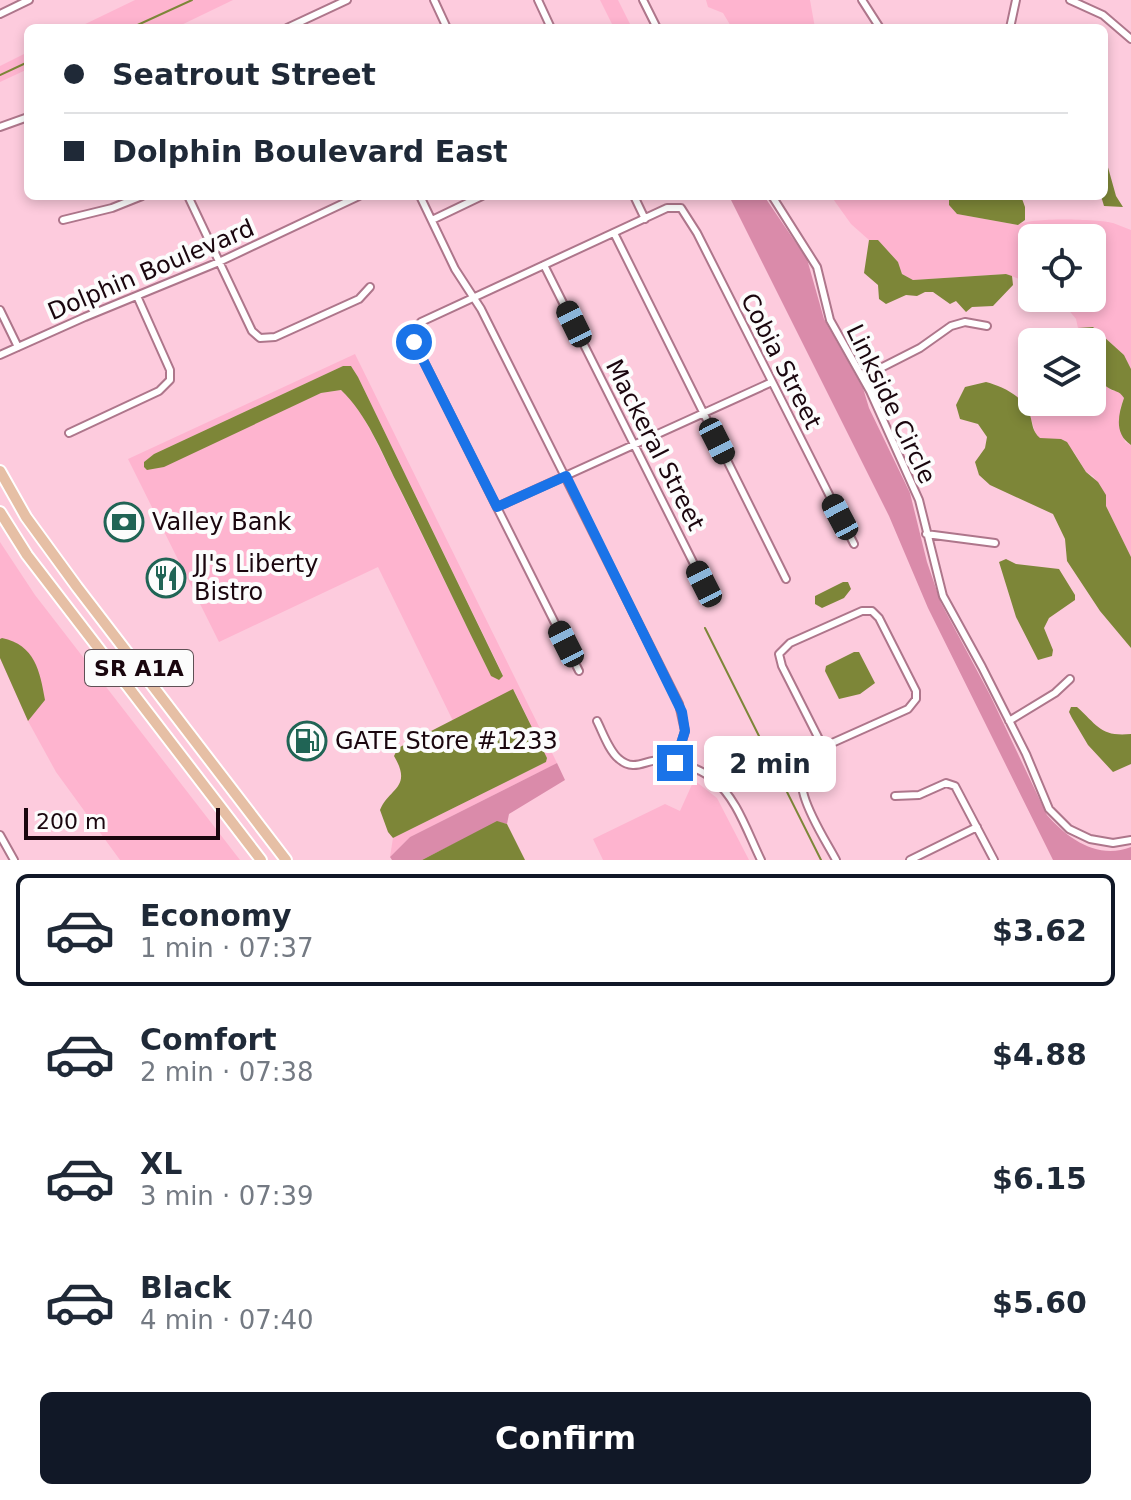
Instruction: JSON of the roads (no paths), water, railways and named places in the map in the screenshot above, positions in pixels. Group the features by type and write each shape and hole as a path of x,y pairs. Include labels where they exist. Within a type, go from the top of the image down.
{"main road":[{"name":"SR A1A","path":"0,471 26,517 77,587 286,860"},
{"name":"SR A1A","path":"0,512 27,555 261,860"}],"street":[{"path":"0,14 29,0"},
{"path":"296,24 347,0"},
{"path":"434,0 445,24"},
{"path":"538,0 549,24"},
{"path":"643,0 655,24"},
{"path":"862,0 877,24"},
{"path":"1011,24 1016,0"},
{"path":"1070,0 1103,15 1131,39"},
{"path":"0,127 24,118"},
{"path":"63,220 132,200"},
{"path":"190,200 252,331 265,339 359,299 370,287"},
{"name":"Dolphin Boulevard","path":"0,355 219,262 351,200"},
{"path":"422,200 455,269 474,298 566,476 682,712 685,731 675,763"},
{"path":"432,220 474,200"},
{"path":"579,671 414,342 412,332 421,322 645,219 636,200"},
{"name":"Linkside Circle","path":"775,200 813,258 830,320 863,377 911,480 943,596 1009,721 1045,802 1057,819 1090,839 1113,843 1131,840"},
{"name":"Cobia Street","path":"645,219 667,208 677,207 687,213 854,544"},
{"path":"614,233 786,579"},
{"name":"Mackeral Street","path":"544,265 711,598"},
{"path":"69,433 159,391 170,380 170,370 137,296"},
{"path":"0,310 18,347"},
{"path":"863,377 920,348 956,324 972,322 987,326"},
{"path":"497,507 772,382"},
{"path":"926,534 995,543"},
{"path":"823,747 779,654 790,643 862,611 872,611 879,618 916,691 916,699 908,709 812,752 804,761 800,785 836,860"},
{"path":"1009,721 1055,693 1070,679"},
{"path":"597,721 613,753 623,762 636,766 656,760 675,763 705,774 720,785 761,860"},
{"path":"895,796 919,795 951,784 959,791 994,860"},
{"path":"910,860 977,827"},
{"path":"0,835 14,860"}],"waterway":[{"path":"140,24 192,0"},
{"path":"0,75 24,64"},
{"path":"705,628 821,860"}],"place":[{"name":"Valley Bank","path":"124,522"},
{"name":"JJ's Liberty Bistro","path":"166,578"},
{"name":"GATE Store #1233","path":"307,741"}]}
